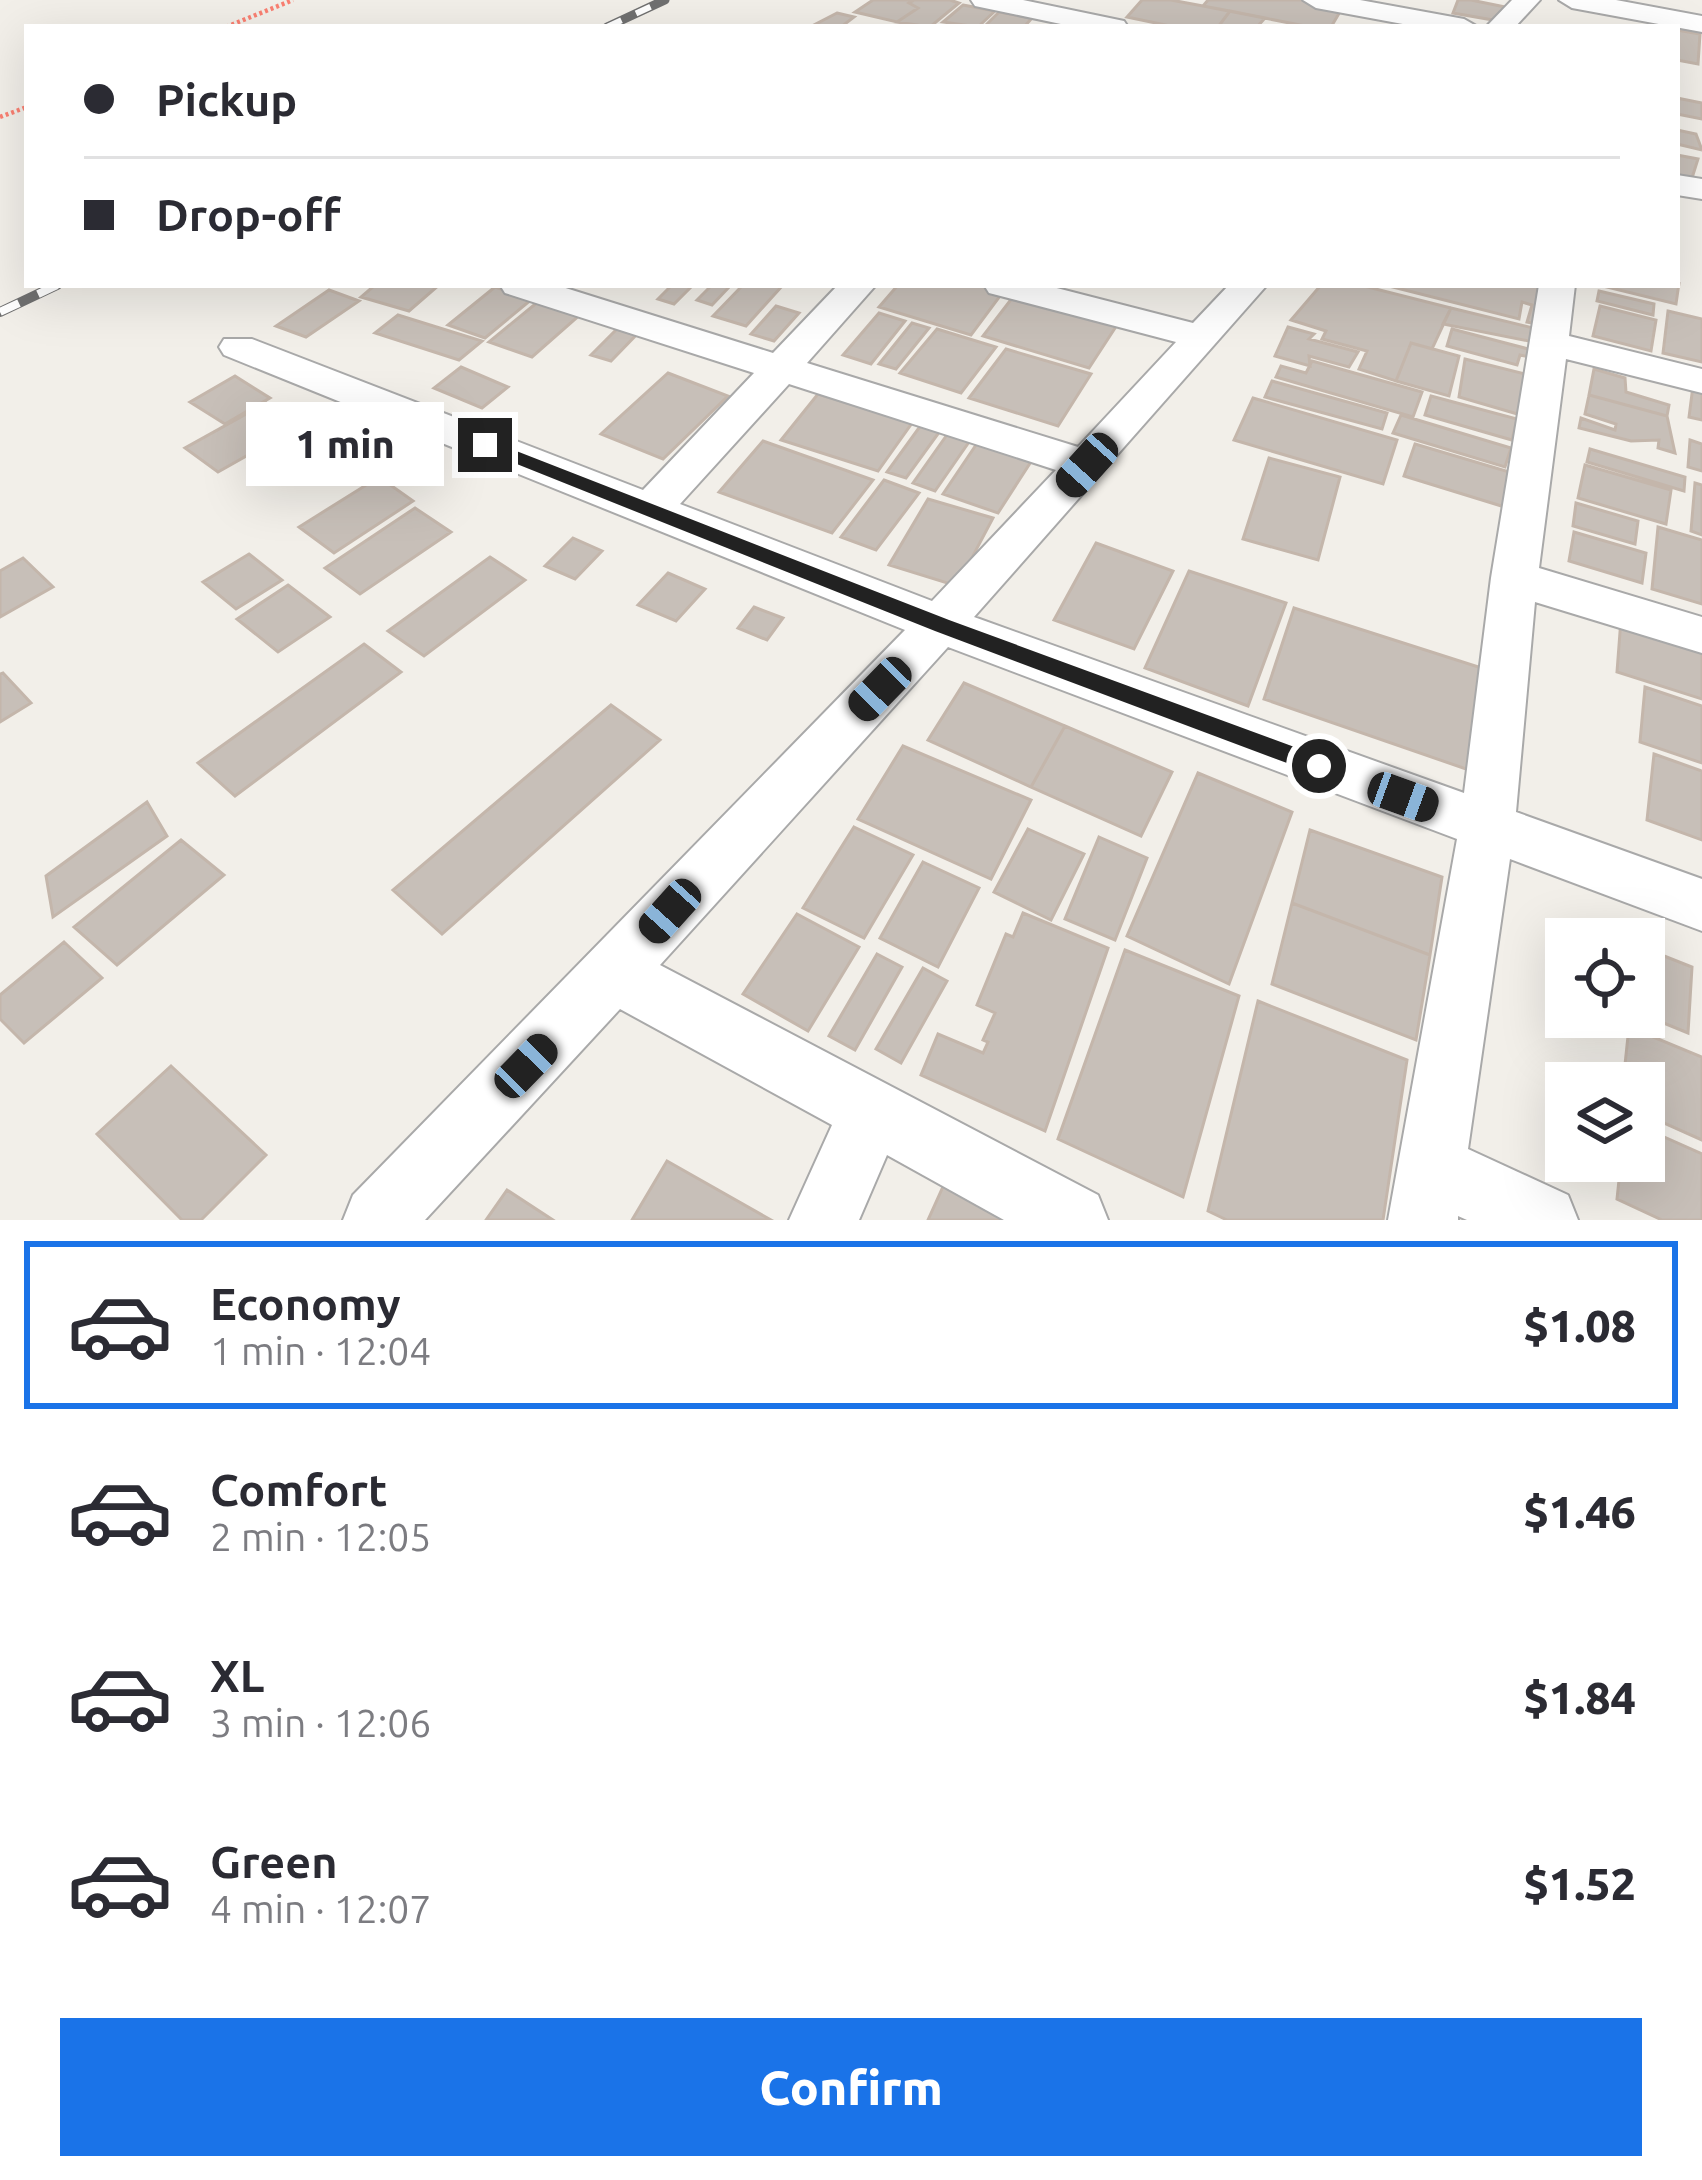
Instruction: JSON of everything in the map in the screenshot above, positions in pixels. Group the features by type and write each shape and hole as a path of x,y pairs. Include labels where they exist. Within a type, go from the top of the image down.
{"street":[{"path":"984,0 1092,24"},
{"path":"1504,24 1527,0"},
{"path":"1572,0 1618,18 1689,14"},
{"path":"1334,8 1443,24"},
{"path":"528,288 1087,465"},
{"path":"650,510 855,288"},
{"path":"1013,288 1202,338"},
{"path":"378,1220 614,973 754,818 942,626 1246,288"},
{"path":"1543,1220 1428,1194 1487,828 1514,578 1556,288"},
{"path":"1546,342 1702,381"},
{"path":"238,346 942,626 1702,905"},
{"path":"1514,578 1702,635"},
{"path":"614,973 1073,1220"},
{"path":"824,1220 872,1112"}],"path":[{"path":"233,24 293,0"}],"building":[{"path":"873,0 914,0 909,3 918,8 897,22 855,12"},
{"path":"1142,0 1230,11 1220,24 1161,24 1127,17"},
{"path":"1208,0 1310,0 1344,5 1333,24 1295,24 1203,6"},
{"path":"1458,0 1510,8 1499,21 1453,13"},
{"path":"909,3 959,3 934,24 897,22 918,8"},
{"path":"963,5 995,11 981,24 943,22"},
{"path":"1230,11 1265,18 1260,24 1220,24"},
{"path":"999,12 1032,18 1027,24 987,24"},
{"path":"837,13 854,17 845,24 816,24"},
{"path":"1680,31 1700,34 1698,64 1680,61"},
{"path":"1680,99 1702,103 1702,119 1680,115"},
{"path":"1680,131 1696,134 1702,150 1680,145"},
{"path":"1680,156 1698,159 1692,178 1680,176"},
{"path":"372,288 436,288 409,311 361,297"},
{"path":"494,288 532,299 485,338 448,325"},
{"path":"669,288 690,288 674,304 658,299"},
{"path":"709,288 728,288 712,305 697,300"},
{"path":"740,288 780,288 746,326 713,316"},
{"path":"895,288 1006,288 971,335 879,307"},
{"path":"1318,288 1372,288 1451,308 1432,349 1411,343 1396,381 1359,369 1367,351 1322,339 1326,331 1291,320"},
{"path":"1397,288 1547,288 1537,324 1527,322 1532,305 1522,302 1519,319"},
{"path":"1611,288 1678,288 1676,304"},
{"path":"329,290 359,301 306,337 276,326"},
{"path":"1599,291 1654,304 1653,315 1597,301"},
{"path":"1016,293 1119,322 1089,368 983,336"},
{"path":"539,301 581,314 532,357 489,342"},
{"path":"776,306 799,313 774,341 751,334"},
{"path":"1600,306 1656,320 1651,351 1593,336"},
{"path":"1451,308 1537,329 1534,342 1443,324"},
{"path":"1668,311 1702,319 1702,362 1663,353"},
{"path":"879,313 905,321 871,364 843,355"},
{"path":"398,315 482,341 459,360 375,333"},
{"path":"912,323 929,328 896,369 879,364"},
{"path":"621,325 641,330 611,361 591,355"},
{"path":"1288,327 1314,334 1309,339 1358,352 1349,367 1309,356 1310,366 1275,356"},
{"path":"937,329 996,347 961,393 900,373"},
{"path":"1452,329 1532,350 1530,357 1520,355 1517,365 1447,346"},
{"path":"1411,343 1459,356 1449,396 1396,381"},
{"path":"1006,349 1091,374 1058,426 969,398"},
{"path":"1465,359 1529,375 1521,415 1459,397"},
{"path":"1312,361 1422,392 1413,417 1276,377 1281,366 1306,373"},
{"path":"461,367 508,387 482,408 434,388"},
{"path":"1594,369 1625,378 1626,392 1669,405 1667,416 1589,395"},
{"path":"668,373 728,396 663,459 601,434"},
{"path":"235,376 270,398 225,424 190,402"},
{"path":"1272,381 1387,413 1382,429 1265,397"},
{"path":"1693,386 1702,389 1702,420 1689,417"},
{"path":"818,394 912,423 878,471 781,440"},
{"path":"1589,395 1667,416 1675,453 1658,448 1659,440 1631,441 1579,428 1581,418 1615,430 1616,424 1585,414"},
{"path":"1431,396 1517,419 1512,440 1425,415"},
{"path":"1253,398 1397,440 1383,484 1234,440"},
{"path":"266,403 299,426 218,472 185,448"},
{"path":"1401,415 1511,448 1505,467 1393,433"},
{"path":"921,425 940,431 906,478 887,472"},
{"path":"949,432 971,439 935,491 913,483"},
{"path":"980,439 1034,457 998,513 943,494"},
{"path":"1690,440 1702,444 1702,471 1688,467"},
{"path":"763,441 873,480 832,533 719,492"},
{"path":"1415,444 1516,474 1508,508 1404,476"},
{"path":"1590,449 1685,477 1684,491 1587,462"},
{"path":"1269,458 1340,477 1318,560 1243,539"},
{"path":"1585,465 1671,490 1666,524 1578,498"},
{"path":"379,477 413,501 334,553 299,527"},
{"path":"884,480 919,493 876,550 841,537"},
{"path":"1695,483 1702,485 1702,535 1691,531"},
{"path":"928,499 993,518 957,586 889,565"},
{"path":"1576,503 1638,521 1635,544 1573,526"},
{"path":"415,508 451,532 360,594 325,568"},
{"path":"1658,527 1702,540 1702,604 1652,589"},
{"path":"1574,532 1646,553 1642,583 1569,561"},
{"path":"573,538 602,551 575,579 545,566"},
{"path":"1096,543 1173,571 1134,649 1054,620"},
{"path":"249,554 282,580 236,609 203,582"},
{"path":"490,557 525,580 424,656 388,631"},
{"path":"23,558 53,587 0,617 0,571"},
{"path":"1189,571 1286,603 1248,706 1145,668"},
{"path":"668,573 705,589 676,621 638,605"},
{"path":"288,585 330,617 278,652 237,619"},
{"path":"754,607 783,618 767,640 738,628"},
{"path":"1294,608 1488,670 1469,770 1264,699"},
{"path":"1621,619 1702,644 1702,699 1617,672"},
{"path":"364,644 401,672 235,796 198,763"},
{"path":"0,674 31,703 0,722"},
{"path":"964,683 1065,726 1031,787 928,740"},
{"path":"1645,687 1702,706 1702,763 1640,742"},
{"path":"611,705 660,740 442,934 393,890"},
{"path":"1065,726 1172,772 1141,836 1031,787"},
{"path":"903,746 1031,800 991,879 858,819"},
{"path":"1654,754 1702,771 1702,840 1647,820"},
{"path":"1198,773 1292,812 1229,984 1127,936"},
{"path":"147,802 167,836 53,917 46,876"},
{"path":"854,827 913,855 864,938 803,908"},
{"path":"1028,829 1084,854 1051,920 994,892"},
{"path":"1310,830 1442,877 1430,955 1292,903"},
{"path":"1099,837 1147,858 1115,940 1065,919"},
{"path":"181,840 224,875 117,965 74,927"},
{"path":"923,862 979,888 938,967 880,938"},
{"path":"1292,903 1430,955 1416,1040 1272,984"},
{"path":"1023,913 1108,948 1045,1131 921,1075 938,1034 983,1053 988,1042 983,1040 995,1013 977,1005 1006,934 1013,937"},
{"path":"797,914 859,947 808,1031 743,994"},
{"path":"64,942 102,978 24,1043 0,1019 0,995"},
{"path":"1125,950 1239,996 1183,1197 1058,1139"},
{"path":"877,954 902,967 855,1050 829,1036"},
{"path":"1665,956 1692,967 1688,1033 1665,1024"},
{"path":"923,968 947,981 901,1063 876,1049"},
{"path":"1258,1001 1407,1060 1383,1220 1227,1220 1208,1211"},
{"path":"1628,1038 1656,1038 1702,1057 1702,1140 1665,1123 1665,1062 1625,1062"},
{"path":"171,1066 266,1155 201,1220 182,1220 97,1134"},
{"path":"1665,1137 1702,1154 1702,1220 1662,1220 1617,1199 1619,1182 1665,1182"},
{"path":"667,1161 771,1220 632,1220"},
{"path":"946,1180 1022,1220 928,1220"},
{"path":"507,1190 553,1220 486,1220"}],"railway":[{"path":"613,24 665,0"},
{"path":"0,312 51,288"}],"route":[{"path":"485,445 942,626 1319,766"}]}
